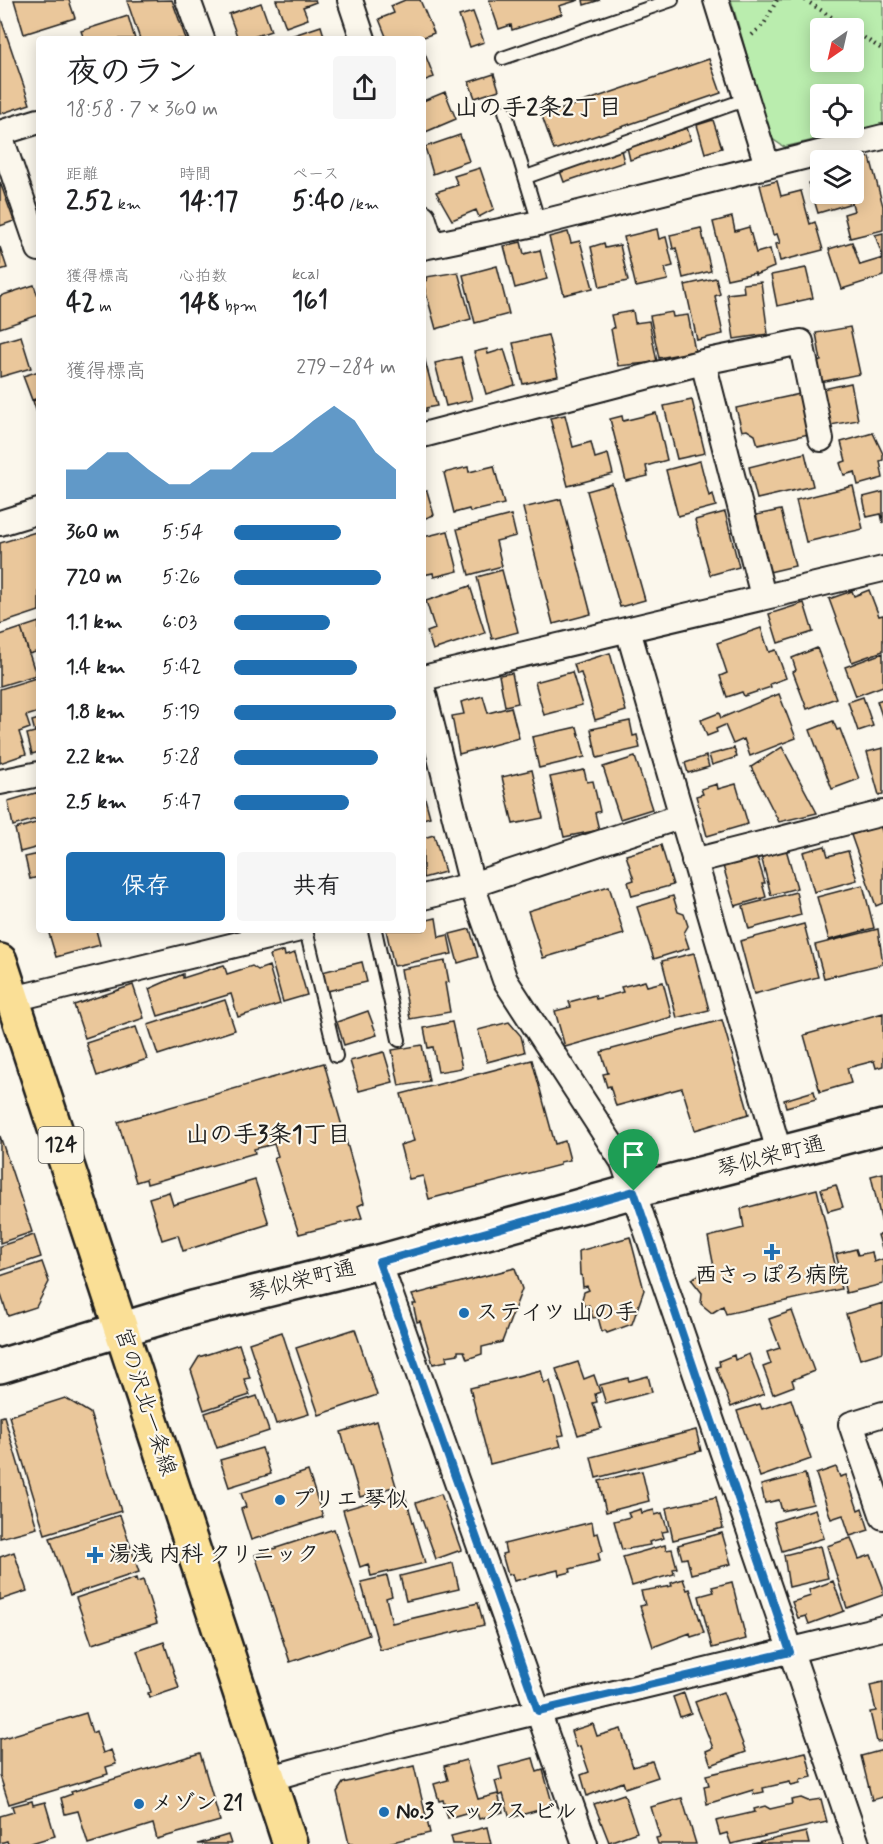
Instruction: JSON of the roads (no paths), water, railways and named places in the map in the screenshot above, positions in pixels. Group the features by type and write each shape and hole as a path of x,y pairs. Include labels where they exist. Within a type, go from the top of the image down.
{"main road":[{"name":"宮の沢北一条線","path":"0,961 290,1844"}],"street":[{"path":"189,0 201,36"},
{"path":"350,0 362,36"},
{"path":"716,0 767,165"},
{"path":"36,122 0,134 36,240"},
{"path":"428,246 539,223 883,137"},
{"path":"426,434 703,362 801,342 821,439"},
{"path":"703,362 763,596"},
{"path":"0,523 36,512"},
{"path":"426,677 883,569"},
{"path":"628,630 780,1155"},
{"path":"426,702 472,885 505,980 621,1159 634,1191 856,1844"},
{"path":"0,782 36,775"},
{"path":"694,861 883,813"},
{"path":"426,896 472,885 682,816"},
{"path":"13,999 284,933"},
{"name":"琴似栄町通","path":"0,1366 193,1308 379,1262 634,1191 883,1127"},
{"path":"379,1262 585,1844"},
{"path":"883,1414 852,1424 883,1517"},
{"path":"268,1779 883,1628"}],"lane":[{"path":"503,58 672,0"},
{"path":"526,177 747,99"},
{"path":"505,111 539,223"},
{"path":"307,933 336,1056"},
{"path":"376,933 399,1040"}],"place":[{"name":"西さっぽろ病院","path":"772,1252"},
{"name":"ステイツ 山の手","path":"464,1313"},
{"name":"プリエ 琴似","path":"280,1500"},
{"name":"湯浅 内科 クリニック","path":"95,1555"},
{"name":"メゾン 21","path":"139,1804"},
{"name":"No.3 マックス ビル","path":"384,1812"}],"district":[{"name":"山の手2条2丁目","path":"538,108"},
{"name":"山の手3条1丁目","path":"268,1135"}]}
